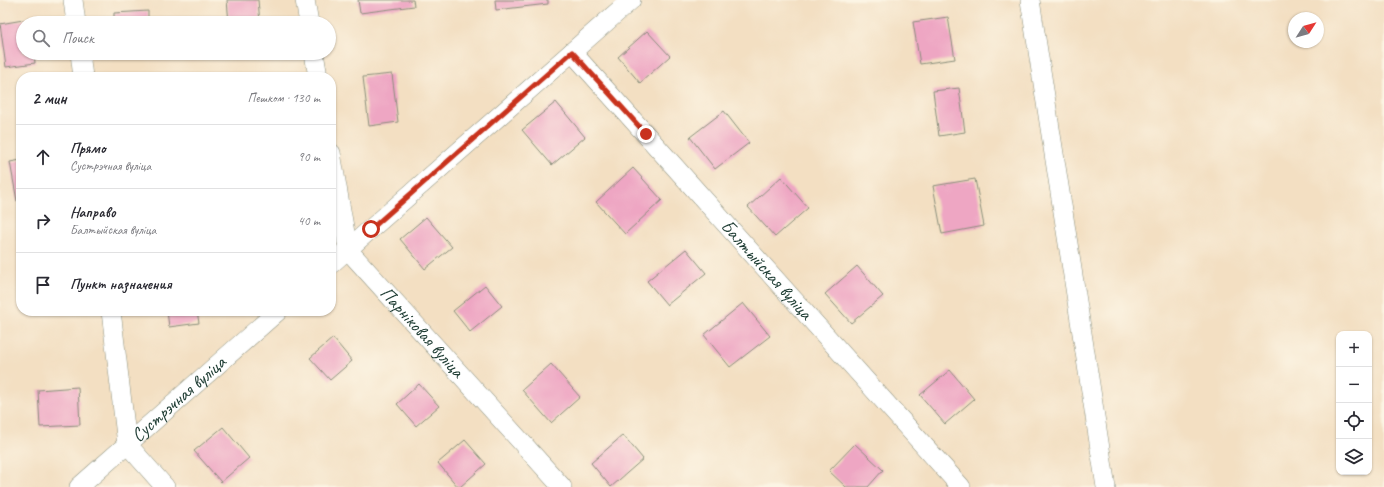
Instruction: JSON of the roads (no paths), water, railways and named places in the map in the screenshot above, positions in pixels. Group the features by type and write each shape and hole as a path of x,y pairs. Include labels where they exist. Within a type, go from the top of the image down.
{"street":[{"path":"73,0 75,16"},
{"path":"305,0 308,16"},
{"path":"336,260 631,0"},
{"path":"1030,0 1106,487"},
{"name":"Балтыйская вуліца","path":"572,52 961,487"},
{"path":"81,60 82,72"},
{"path":"315,60 317,72"},
{"path":"336,182 348,250"},
{"name":"Парніковая вуліца","path":"348,250 562,487"},
{"path":"112,316 127,444 165,487"},
{"name":"Сустрэчная вуліца","path":"79,487 272,316"}]}
